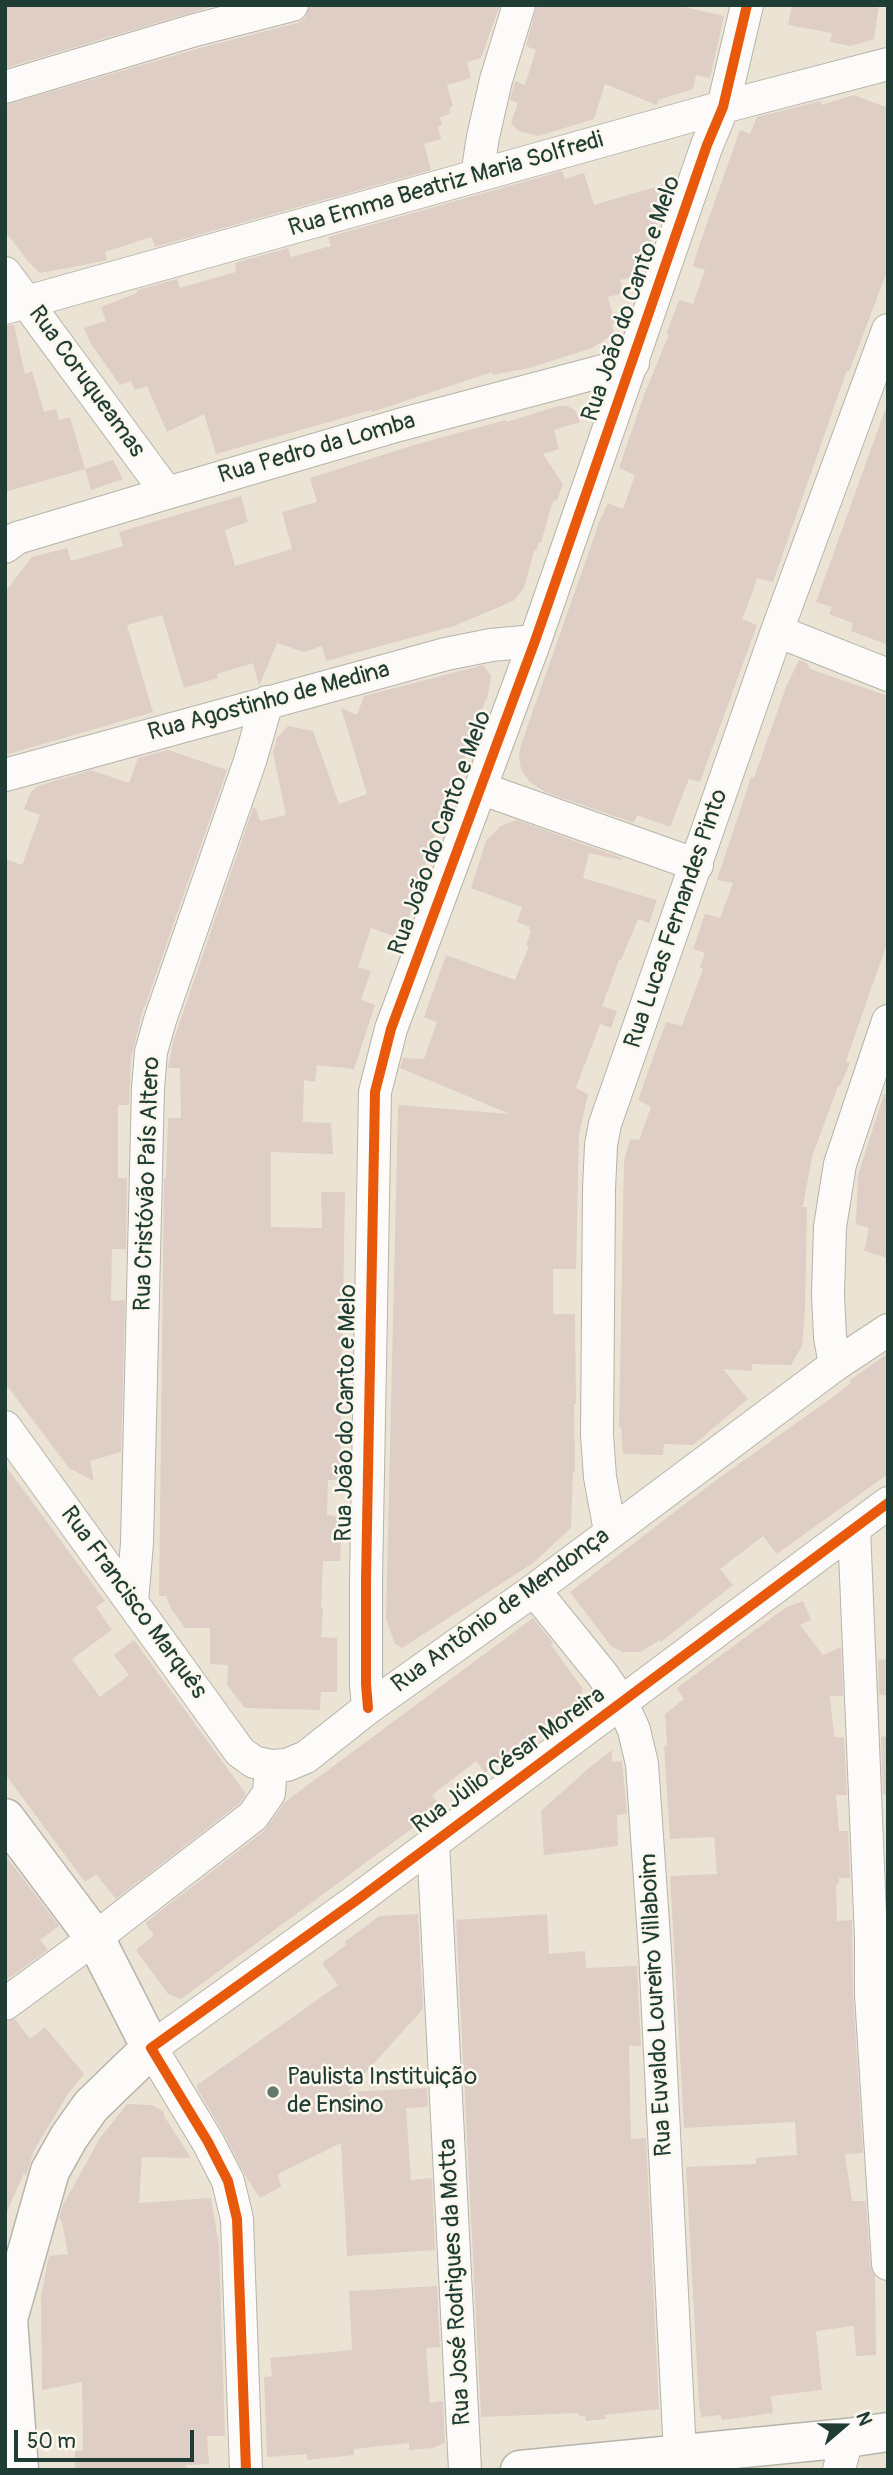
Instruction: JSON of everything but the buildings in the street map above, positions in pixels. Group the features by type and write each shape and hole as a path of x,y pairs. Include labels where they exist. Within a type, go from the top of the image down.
{"main road":[{"path":"5,1818 95,1938 151,2048"},
{"name":"Rua Júlio César Moreira","path":"19,2470 7,2320 50,2171 91,2106 151,2048"},
{"path":"520,2470 680,2454 843,2454 888,2432"}],"street":[{"path":"5,87 195,30 292,5"},
{"path":"477,175 482,137 496,80 519,5"},
{"name":"Rua João do Canto e Melo","path":"368,1709 366,1581 374,1092 391,1029 535,641 707,145 723,107 747,5"},
{"name":"Rua Emma Beatriz Maria Solfredi","path":"17,306 477,175 888,64"},
{"name":"Rua Coruqueamas","path":"5,273 17,306 167,492"},
{"name":"Rua Lucas Fernandes Pinto","path":"610,1531 600,1477 597,1435 601,1145 605,1124 776,631 888,330"},
{"name":"Rua Pedro da Lomba","path":"5,547 17,538 167,492 399,425 633,363"},
{"path":"776,631 888,675"},
{"name":"Rua Agostinho de Medina","path":"7,781 267,702 457,652 491,645 535,641"},
{"name":"Rua Cristóvão País Altero","path":"132,1602 137,1543 151,1052 250,761 267,702"},
{"path":"480,788 697,865"},
{"path":"835,1365 829,1315 830,1227 840,1164 888,1021"},
{"name":"Rua Antônio de Mendonça","path":"271,1766 287,1765 306,1757 835,1365 888,1330"},
{"name":"Rua Francisco Marquês","path":"5,1427 240,1752 254,1762 271,1766"},
{"name":"Rua Júlio César Moreira","path":"151,2048 358,1900 888,1503"},
{"path":"854,1528 879,1937 871,1995 888,2264"},
{"name":"Rua Euvaldo Loureiro Villaboim","path":"534,1590 622,1703 634,1730 642,1764 656,1965 680,2454"},
{"path":"5,2004 253,1815 269,1793 271,1766"},
{"name":"Rua José Rodrigues da Motta","path":"433,1842 465,2470"},
{"path":"151,2048 208,2142 228,2181 237,2219 246,2470"}],"cycle path":[{"path":"368,1708 366,1581 375,1092 391,1029 535,641 707,145 723,107 747,5"},
{"path":"246,2470 237,2219 228,2181 208,2142 151,2048 357,1900 888,1503"}],"place":[{"name":"Paulista Instituição de Ensino","path":"273,2092"}]}
